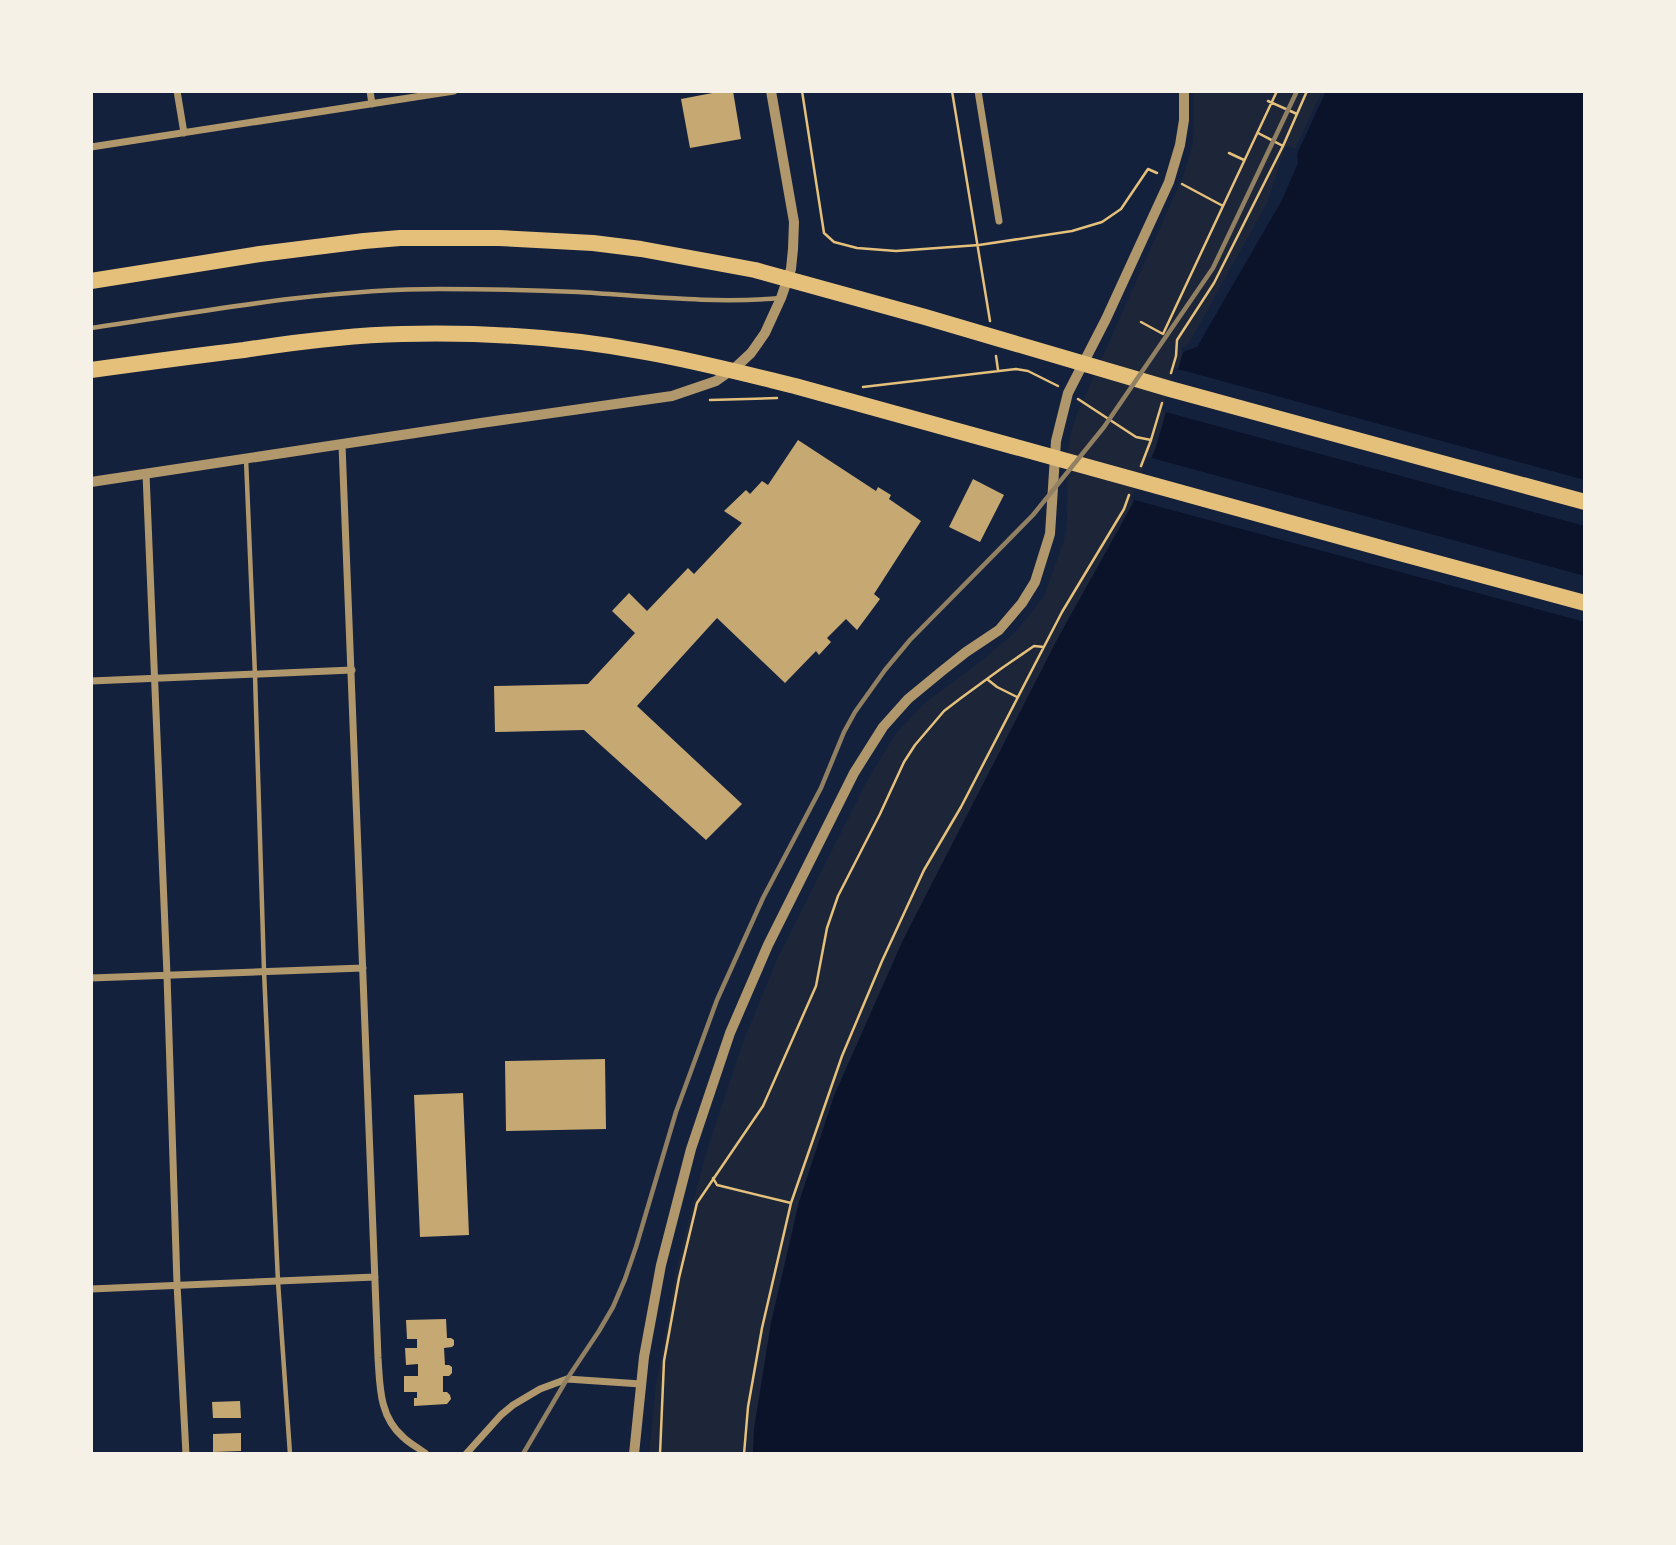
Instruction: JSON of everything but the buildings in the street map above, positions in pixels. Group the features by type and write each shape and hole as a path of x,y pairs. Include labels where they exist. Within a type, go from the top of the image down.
{"highway":[{"path":"91,281 260,254 400,238 499,238 593,243 641,249 768,274 1170,389 1585,502"},
{"path":"91,370 313,341 402,334 527,338 643,351 795,386 1585,603"}],"street":[{"path":"177,91 184,133"},
{"path":"370,91 372,104"},
{"path":"91,147 454,91"},
{"path":"91,482 672,396 716,381 751,353 765,333 791,269 794,222 771,91"},
{"path":"978,91 999,221"},
{"path":"634,1454 641,1384 661,1265 691,1149 730,1033 768,946 854,773 883,727 908,699 933,678 999,631 1035,582 1049,534 1056,441 1069,393 1170,178 1180,145 1184,120 1184,91"},
{"path":"342,444 378,1357 382,1404 387,1419 402,1437 426,1454"},
{"path":"146,474 186,1454"},
{"path":"91,681 352,670"},
{"path":"91,978 363,968"},
{"path":"91,1289 375,1277"},
{"path":"466,1454 501,1415 540,1389 567,1379 641,1384"}],"lane":[{"path":"91,328 373,291 436,289 575,292 706,301 781,298"},
{"path":"246,458 264,971 278,1282 290,1454"}],"path":[{"path":"802,91 824,233 834,242 857,248 896,250 978,245 1072,231 1102,222 1121,209 1148,169 1223,206"},
{"path":"952,91 990,320"},
{"path":"1140,322 1163,334 1277,91"},
{"path":"1169,380 1176,356 1177,340 1214,283 1283,146 1307,91"},
{"path":"1270,102 1297,114"},
{"path":"1258,133 1283,146"},
{"path":"1229,153 1244,160"},
{"path":"996,357 998,370"},
{"path":"864,387 998,370 1028,371 1069,393 1136,437 1151,440"},
{"path":"710,400 783,398"},
{"path":"1138,474 1162,404"},
{"path":"744,1454 748,1407 762,1328 791,1203 842,1056 924,870 961,807 1084,574 1124,509 1133,486"},
{"path":"660,1454 664,1361 679,1278 697,1203 768,1095 816,986 827,928 838,896 915,745 944,711 1034,646 1044,647"},
{"path":"987,679 1018,697"},
{"path":"713,1178 717,1185 791,1203"}],"shaded area":[{"path":"1194,91 1326,91 1271,204 1178,368 1156,447 1132,505 1058,638 903,940 834,1096 799,1202 771,1323 754,1429 753,1454 649,1454 656,1385 677,1266 706,1153 743,1042 778,957 866,783 895,734 926,702 1017,631 1044,596 1064,541 1071,433 1184,174 1193,143"},
{"path":"1326,91 1585,91 1585,1454 753,1454 754,1429 771,1323 799,1202 834,1096 903,940 1058,638 1132,505 1156,447 1183,352 1191,345 1297,153"}],"pier":[{"path":"1322,91 1326,91 1297,154 1298,163 1282,200 1197,347 1183,352 1181,349 1189,343 1267,203 1285,148 1288,146 1295,149"},
{"path":"1174,368 1585,480 1585,526 1162,411"},
{"path":"1148,457 1585,576 1585,622 1131,499"}],"railway":[{"path":"523,1454 613,1307 636,1247 676,1112 717,1000 763,898 821,788 855,712 910,640 1033,515 1104,427 1213,268 1297,91"}]}
